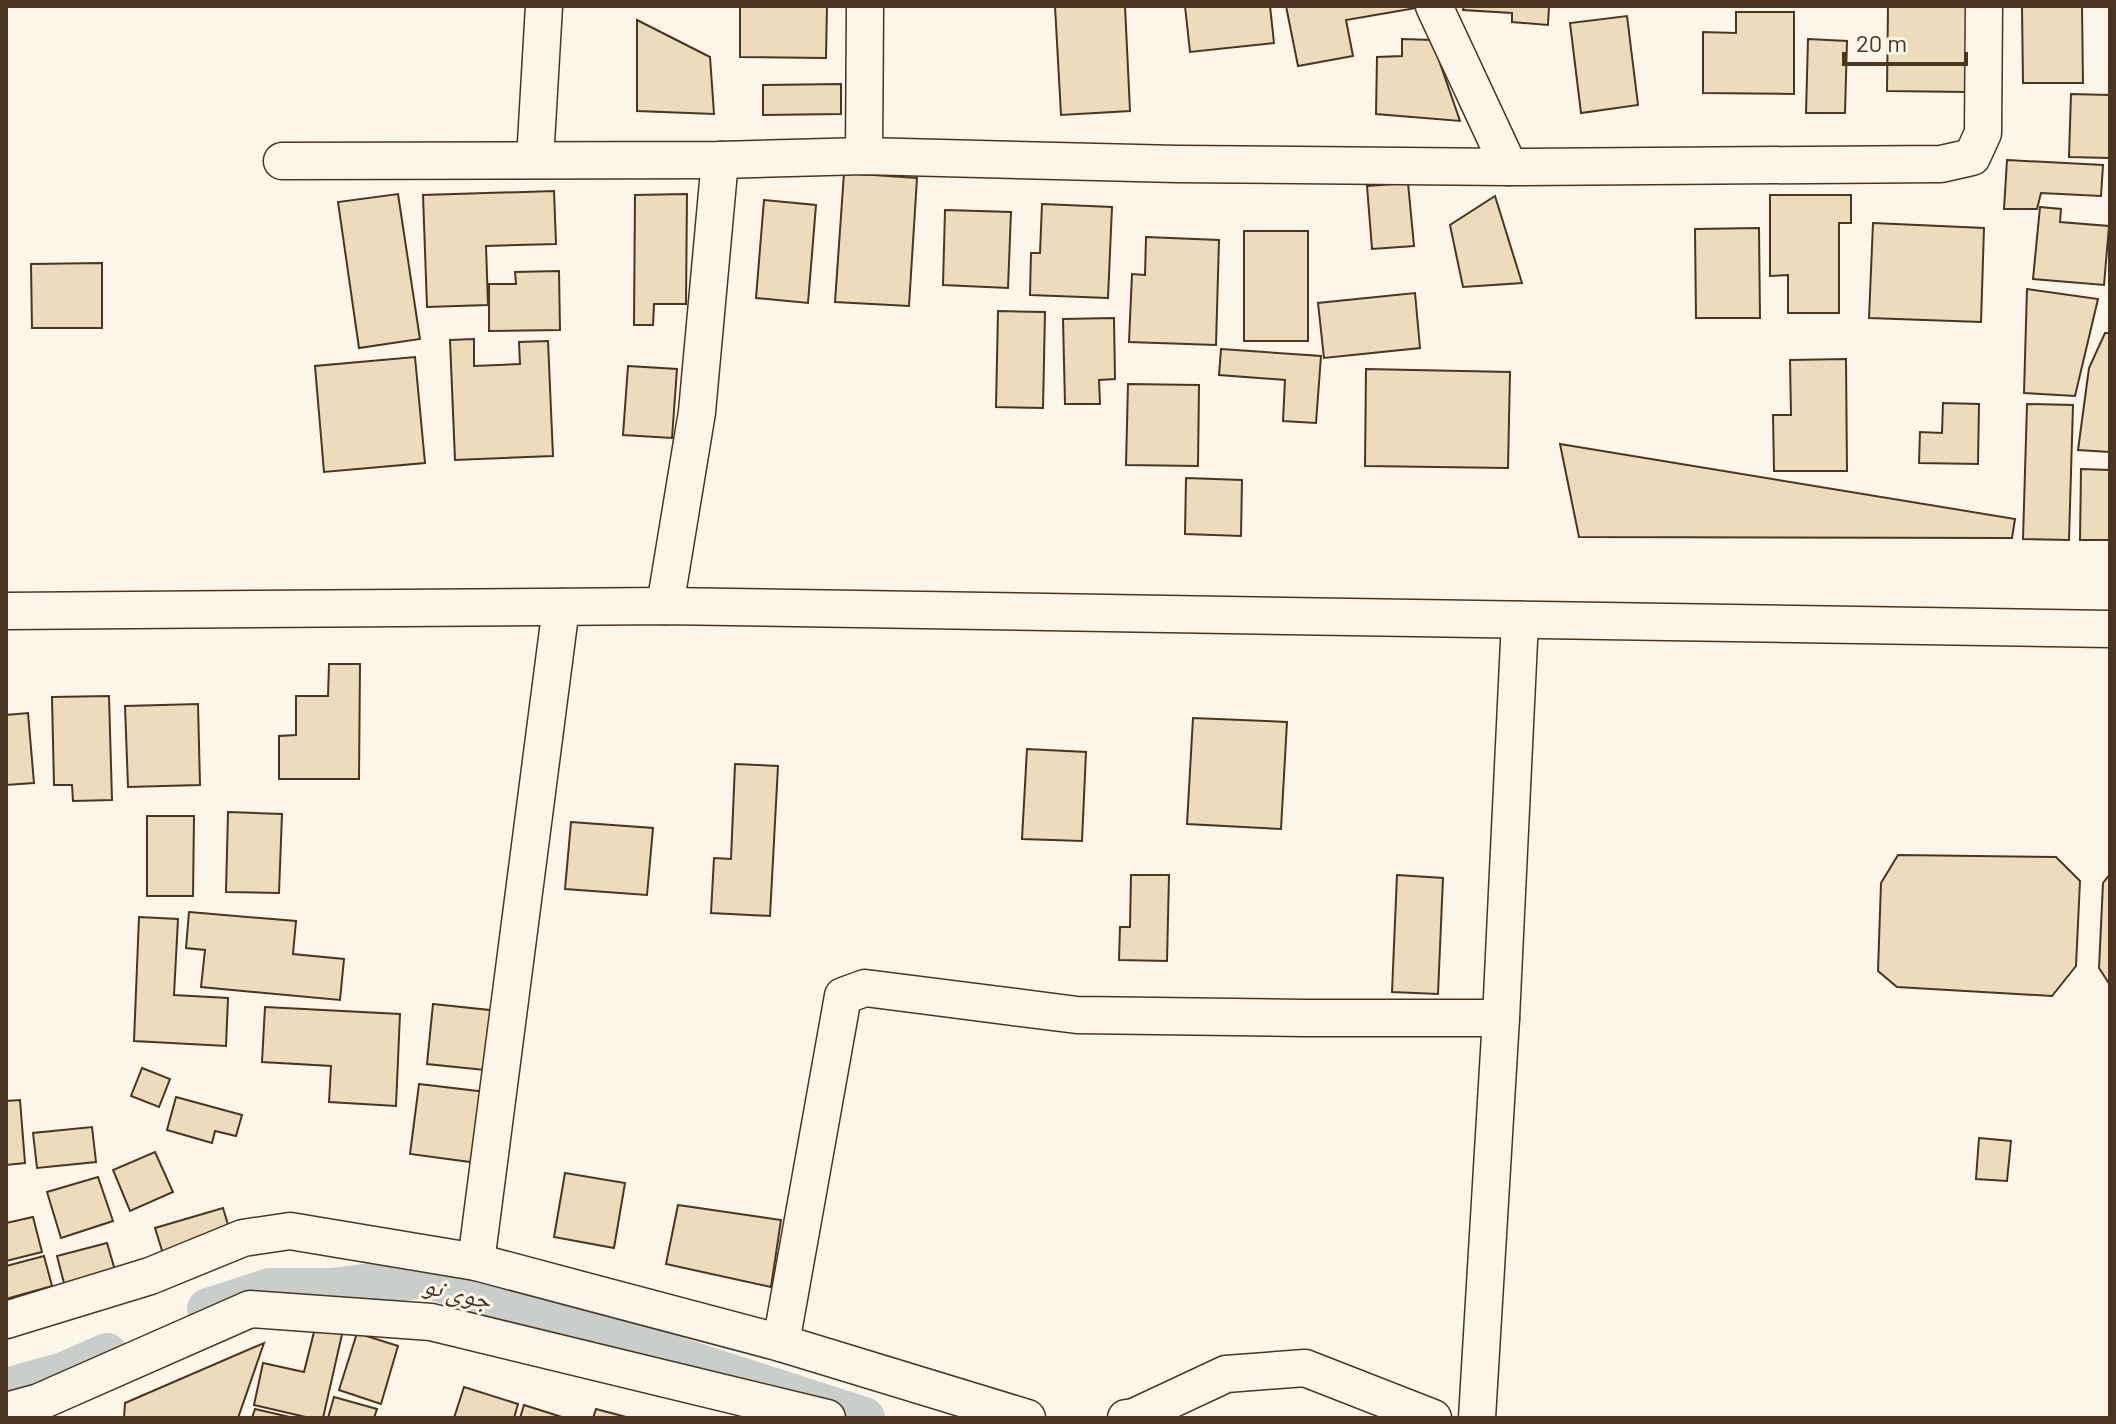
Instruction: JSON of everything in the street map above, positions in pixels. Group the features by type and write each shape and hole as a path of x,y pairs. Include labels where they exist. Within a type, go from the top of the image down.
{"street":[{"path":"535,160 544,6"},
{"path":"864,156 865,6"},
{"path":"1434,6 1509,167"},
{"path":"282,161 720,160 864,156 1177,164 1509,167 1941,164 1972,157 1983,133 1984,6"},
{"path":"665,606 697,412 720,160"},
{"path":"6,611 665,606 2110,629"},
{"path":"476,1262 561,607"},
{"path":"1477,1418 1501,1018 1520,620"},
{"path":"781,1343 843,996 865,988 1077,1015 1501,1018"},
{"path":"6,1320 150,1276 243,1238 290,1231 476,1262 781,1343 1027,1418"},
{"path":"6,1411 39,1402 250,1309 431,1322 827,1418"},
{"path":"1126,1418 1226,1374 1305,1368 1433,1418"}],"building":[{"path":"740,6 827,6 826,58 740,57"},
{"path":"1055,6 1125,6 1130,111 1061,115"},
{"path":"1185,6 1270,6 1274,43 1190,52"},
{"path":"1286,6 1416,8 1346,20 1353,56 1298,66"},
{"path":"1464,6 1549,6 1548,25 1512,22 1512,13 1463,10"},
{"path":"1888,6 1968,7 1967,92 1887,91"},
{"path":"2022,6 2082,6 2083,83 2023,83"},
{"path":"1736,12 1794,12 1794,94 1703,93 1703,32 1736,33"},
{"path":"1627,16 1638,105 1581,113 1570,23"},
{"path":"637,20 710,57 714,114 637,111"},
{"path":"1402,39 1432,40 1460,121 1376,114 1377,57 1402,56"},
{"path":"1808,39 1847,41 1845,113 1806,113"},
{"path":"841,84 841,114 763,115 763,85"},
{"path":"2071,94 2110,95 2110,158 2069,157"},
{"path":"2007,160 2103,165 2101,196 2041,193 2037,209 2004,209"},
{"path":"844,173 917,178 909,306 835,302"},
{"path":"1408,183 1414,246 1372,249 1367,186"},
{"path":"554,191 556,244 486,246 488,305 427,307 423,195"},
{"path":"398,194 420,339 359,348 338,202"},
{"path":"687,194 686,304 654,304 653,325 634,325 635,195"},
{"path":"1770,195 1851,195 1851,223 1839,223 1839,313 1788,313 1788,275 1770,276"},
{"path":"1495,196 1522,283 1463,287 1450,225"},
{"path":"764,200 816,205 808,303 756,298"},
{"path":"1042,204 1112,207 1108,298 1030,295 1031,253 1040,253"},
{"path":"2040,207 2061,209 2060,222 2109,226 2104,285 2033,279"},
{"path":"945,210 1011,212 1008,288 943,285"},
{"path":"1873,223 1984,228 1981,322 1869,318"},
{"path":"1759,228 1760,318 1696,318 1695,229"},
{"path":"1244,231 1308,231 1308,341 1244,341"},
{"path":"1146,237 1219,240 1216,345 1129,342 1132,274 1145,275"},
{"path":"102,263 102,328 32,328 31,264"},
{"path":"559,271 560,330 489,331 489,284 516,284 515,272"},
{"path":"2027,289 2098,299 2075,396 2024,393"},
{"path":"1415,293 1420,348 1324,358 1318,303"},
{"path":"998,311 1045,312 1043,408 996,407"},
{"path":"1114,318 1115,379 1099,380 1100,404 1065,404 1063,319"},
{"path":"2105,333 2110,333 2110,452 2078,450 2089,368"},
{"path":"474,339 474,366 520,364 519,342 548,341 553,456 455,460 450,340"},
{"path":"1221,349 1321,356 1316,423 1283,421 1285,380 1219,375"},
{"path":"415,357 425,463 324,472 315,366"},
{"path":"1846,359 1847,471 1774,471 1773,415 1791,415 1790,360"},
{"path":"628,366 677,369 672,438 623,435"},
{"path":"1366,369 1510,372 1508,468 1365,466"},
{"path":"1128,384 1199,385 1198,466 1126,465"},
{"path":"1943,403 1979,404 1978,464 1919,463 1920,432 1942,433"},
{"path":"2027,404 2073,405 2069,540 2023,539"},
{"path":"1560,444 2015,519 2012,538 1579,537"},
{"path":"2081,469 2110,470 2110,540 2080,540"},
{"path":"1186,478 1242,480 1241,536 1185,534"},
{"path":"329,664 360,664 359,779 279,779 279,736 296,735 296,696 328,696"},
{"path":"109,696 112,800 73,801 72,785 54,785 52,697"},
{"path":"198,704 200,785 128,787 125,706"},
{"path":"28,713 34,783 6,785 6,715"},
{"path":"1193,718 1287,722 1281,829 1187,824"},
{"path":"1027,749 1086,752 1082,841 1022,839"},
{"path":"735,764 778,766 770,916 711,913 714,858 731,859"},
{"path":"228,812 282,814 279,893 226,892"},
{"path":"147,816 194,816 193,896 147,896"},
{"path":"571,822 653,828 647,895 565,889"},
{"path":"1898,855 2056,857 2080,881 2076,966 2052,996 1897,987 1878,971 1881,883"},
{"path":"2110,874 2110,985 2099,968 2103,883"},
{"path":"1131,875 1169,875 1167,961 1119,960 1120,927 1130,927"},
{"path":"1397,875 1443,878 1438,994 1392,992"},
{"path":"189,912 296,921 293,954 344,959 340,1000 201,987 205,950 186,948"},
{"path":"139,917 178,919 174,995 228,998 226,1046 134,1041"},
{"path":"433,1004 499,1011 494,1071 427,1064"},
{"path":"265,1007 400,1014 396,1106 329,1102 331,1066 262,1062"},
{"path":"142,1068 170,1079 159,1107 131,1096"},
{"path":"419,1084 486,1092 478,1163 410,1154"},
{"path":"176,1097 242,1115 236,1136 215,1131 212,1143 167,1130"},
{"path":"20,1100 25,1163 6,1165 6,1101"},
{"path":"92,1127 96,1162 37,1168 33,1133"},
{"path":"1979,1138 2011,1141 2007,1181 1976,1179"},
{"path":"155,1152 173,1192 130,1211 113,1170"},
{"path":"565,1173 625,1183 614,1248 554,1237"},
{"path":"98,1177 113,1221 61,1238 47,1192"},
{"path":"678,1205 781,1220 771,1287 666,1264"},
{"path":"223,1208 232,1238 164,1257 155,1228"},
{"path":"33,1217 42,1252 6,1261 6,1223"},
{"path":"107,1243 117,1277 66,1291 57,1256"},
{"path":"44,1256 52,1286 6,1299 6,1266"},
{"path":"316,1324 343,1330 323,1418 310,1418 254,1405 263,1363 304,1372"},
{"path":"357,1333 398,1346 381,1404 339,1390"},
{"path":"264,1343 238,1418 124,1418 125,1403"},
{"path":"464,1387 518,1404 514,1418 454,1418"},
{"path":"334,1397 377,1409 374,1418 328,1418"},
{"path":"524,1405 562,1417 562,1418 520,1418"},
{"path":"255,1409 294,1418 252,1418"},
{"path":"596,1409 630,1418 593,1418"}],"waterway":[{"name":"جوی نو","path":"208,1309 270,1289 332,1289 427,1277 864,1418"},
{"name":"جوی نو","path":"6,1389 64,1373 107,1354"}]}
